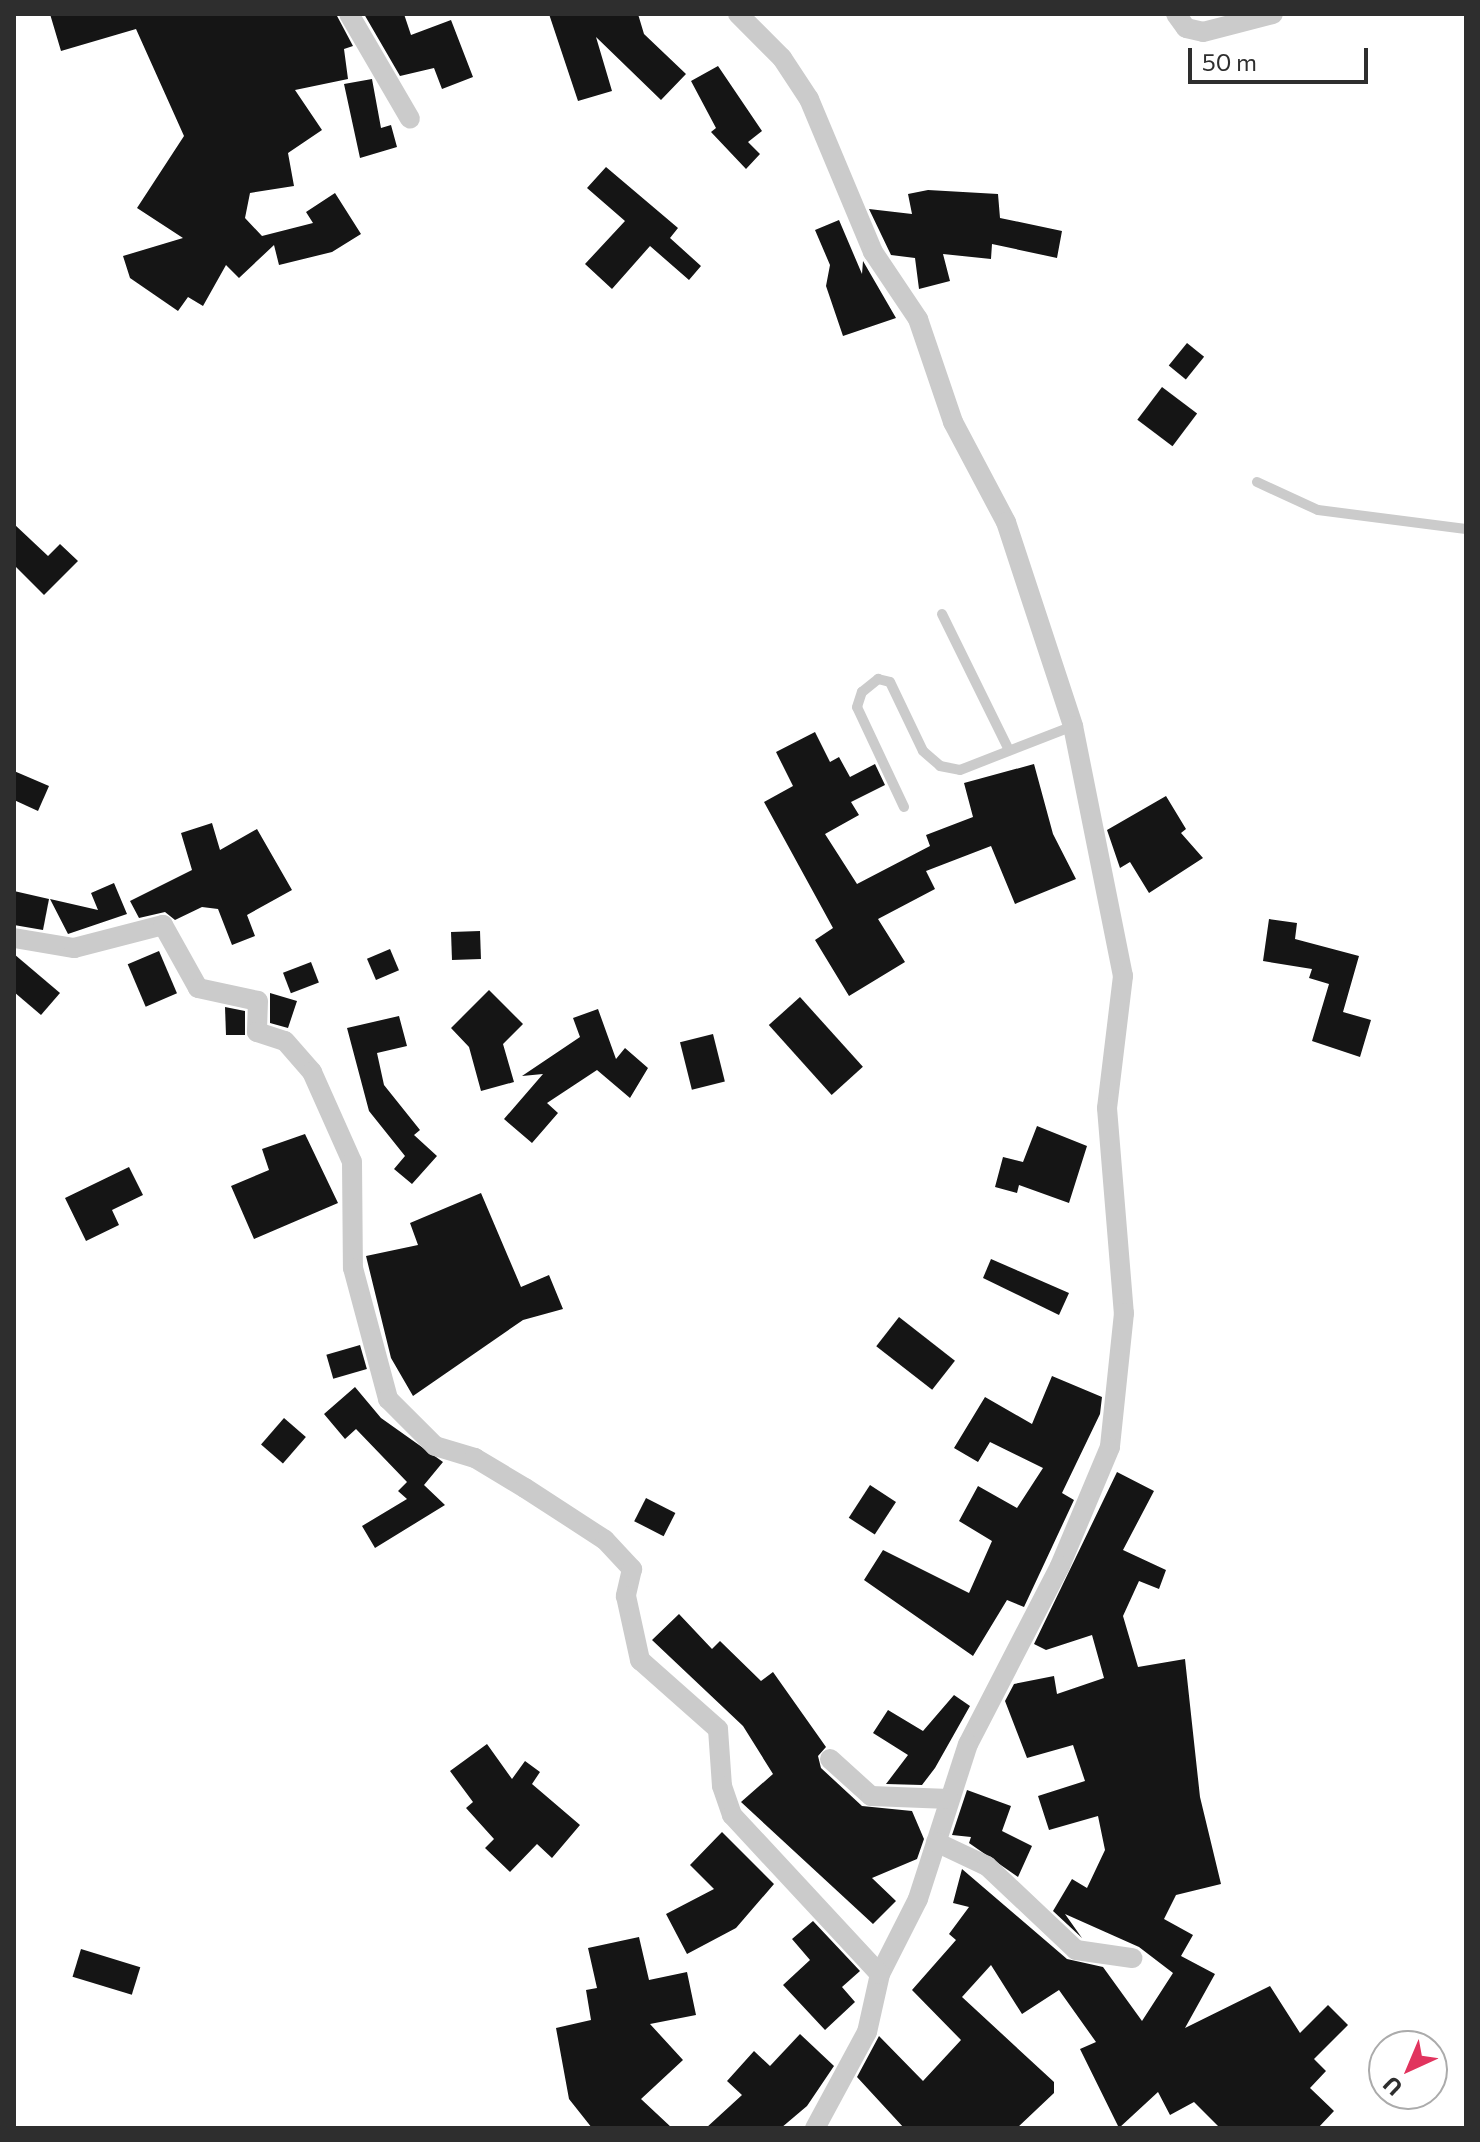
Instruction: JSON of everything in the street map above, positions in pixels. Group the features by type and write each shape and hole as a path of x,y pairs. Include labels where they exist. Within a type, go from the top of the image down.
{"street":[{"path":"349,14 410,119"},
{"path":"738,14 782,58 809,99 873,252 918,319 953,422 1013,540 1073,726 1122,955 1107,1108 1124,1313 1117,1412 1060,1566 987,1704 949,1799 936,1842 880,1974 867,2032 815,2128"},
{"path":"1176,14 1186,28 1203,32 1273,14"},
{"path":"14,938 74,948 163,925 198,988 258,1001 257,1032 285,1041 312,1072 352,1162 353,1268 388,1399 435,1446 475,1458 525,1488 605,1540 632,1569 626,1596 640,1660 718,1729 722,1786 732,1815 880,1974"},
{"path":"830,1759 871,1796 949,1799"},
{"path":"936,1842 987,1866 1076,1950 1132,1958"}],"lane":[{"path":"1257,482 1318,510 1466,529"},
{"path":"942,614 1009,750"},
{"path":"904,807 857,707 862,692 878,679 890,682 923,751 940,766 960,770 1073,726"}],"building":[{"path":"50,14 336,14 353,46 344,49 348,79 295,90 322,130 288,153 294,186 250,193 245,218 262,236 313,223 306,212 335,193 361,234 332,252 279,265 274,245 239,278 226,265 203,306 188,297 178,311 130,278 123,256 183,238 137,208 184,136 136,29 61,51"},
{"path":"364,14 404,14 411,35 451,20 473,77 442,89 434,68 400,76"},
{"path":"549,14 638,14 644,34 686,74 661,100 596,37 612,91 578,101"},
{"path":"718,66 762,131 748,142 760,154 746,169 711,132 716,128 691,81"},
{"path":"372,79 381,128 391,125 397,147 360,158 344,84"},
{"path":"606,167 678,228 670,238 701,266 689,280 650,246 612,289 585,264 625,221 587,188"},
{"path":"928,190 998,194 1000,218 1062,231 1057,258 992,244 991,259 943,254 950,281 919,289 915,258 891,255 869,209 912,214 908,194"},
{"path":"839,220 862,274 863,261 896,318 843,336 826,286 830,265 815,230"},
{"path":"1187,343 1204,357 1186,379 1169,366"},
{"path":"1162,387 1197,413 1172,446 1137,420"},
{"path":"14,524 48,556 60,544 78,561 44,595 14,565"},
{"path":"815,732 830,762 839,757 850,777 875,764 885,785 851,802 859,815 825,834 857,884 930,846 926,835 973,817 964,783 1034,764 1053,834 1076,879 1015,904 991,846 926,871 935,889 878,919 905,962 849,996 815,940 833,928 764,802 793,786 776,752"},
{"path":"14,771 49,786 38,811 14,800"},
{"path":"1166,796 1186,829 1181,833 1203,858 1149,893 1130,862 1120,868 1107,830"},
{"path":"212,823 220,850 257,829 292,890 247,915 255,936 232,945 218,909 202,907 175,920 165,912 139,918 130,901 192,870 181,833"},
{"path":"114,883 127,914 68,934 50,899 98,910 91,893"},
{"path":"14,891 49,899 43,930 14,925"},
{"path":"1269,919 1297,923 1295,939 1359,956 1343,1012 1371,1020 1360,1057 1312,1041 1329,984 1309,978 1312,969 1263,961"},
{"path":"480,931 481,959 452,960 451,932"},
{"path":"390,949 399,970 376,980 367,959"},
{"path":"159,951 177,993 146,1007 128,964"},
{"path":"14,954 60,993 41,1015 14,992"},
{"path":"311,962 319,983 291,993 283,973"},
{"path":"489,990 523,1024 503,1044 514,1082 481,1091 469,1047 451,1028"},
{"path":"270,993 297,1001 288,1028 270,1023"},
{"path":"800,997 863,1067 832,1095 769,1025"},
{"path":"225,1007 245,1011 245,1035 226,1035"},
{"path":"598,1009 616,1059 625,1048 648,1068 630,1098 597,1070 547,1103 558,1113 532,1143 504,1119 543,1074 522,1076 580,1037 573,1018"},
{"path":"399,1016 407,1046 377,1053 384,1085 420,1130 414,1135 437,1156 412,1184 394,1169 405,1156 369,1111 347,1028"},
{"path":"713,1034 725,1082 692,1090 680,1042"},
{"path":"1037,1126 1087,1146 1069,1203 1019,1185 1017,1193 995,1187 1003,1157 1023,1162"},
{"path":"305,1134 338,1203 254,1239 231,1186 269,1170 262,1149"},
{"path":"129,1167 143,1195 112,1210 119,1225 86,1241 65,1198"},
{"path":"481,1193 521,1287 549,1275 563,1309 523,1320 413,1396 391,1358 366,1256 418,1245 410,1223"},
{"path":"991,1259 1069,1293 1059,1315 983,1278"},
{"path":"899,1317 955,1361 932,1390 876,1346"},
{"path":"360,1345 367,1369 333,1379 326,1355"},
{"path":"1052,1376 1102,1397 1100,1414 1062,1493 1074,1500 1024,1607 1007,1600 973,1656 864,1580 883,1550 969,1593 992,1541 959,1521 978,1486 1017,1508 1043,1468 990,1442 978,1462 954,1448 985,1397 1032,1424"},
{"path":"355,1387 381,1418 443,1462 424,1485 445,1505 375,1548 362,1526 407,1499 398,1491 407,1482 356,1429 345,1439 324,1414"},
{"path":"284,1418 306,1437 283,1463 261,1444"},
{"path":"1117,1472 1154,1491 1123,1550 1166,1570 1159,1589 1139,1581 1123,1616 1138,1667 1185,1659 1200,1797 1221,1884 1176,1895 1164,1919 1193,1935 1181,1956 1215,1974 1185,2028 1270,1986 1300,2033 1328,2005 1348,2025 1314,2059 1326,2071 1310,2088 1334,2111 1318,2128 1220,2128 1194,2102 1170,2115 1158,2092 1119,2128 1080,2049 1096,2042 1059,1990 1022,2014 991,1965 962,1997 1054,2082 1054,2093 1017,2128 904,2128 857,2077 879,2036 923,2081 961,2040 912,1990 956,1940 949,1934 969,1907 953,1903 962,1869 1067,1959 1103,1967 1142,2021 1173,1973 1139,1947 1065,1914 1082,1938 1053,1911 1072,1879 1087,1888 1105,1850 1098,1816 1049,1830 1038,1796 1085,1781 1073,1745 1027,1758 1005,1701 1014,1684 1054,1676 1057,1694 1104,1678 1092,1635 1046,1650 1034,1644"},
{"path":"870,1485 896,1502 875,1535 849,1518"},
{"path":"646,1498 675,1513 664,1536 634,1521"},
{"path":"679,1614 712,1649 720,1641 761,1681 773,1672 826,1747 818,1756 821,1768 862,1806 912,1811 924,1839 917,1859 872,1878 896,1901 873,1924 741,1802 773,1774 743,1726 652,1640"},
{"path":"954,1695 970,1706 935,1768 922,1785 886,1784 908,1755 873,1733 888,1710 923,1731"},
{"path":"487,1744 512,1779 525,1761 540,1772 532,1784 580,1825 552,1858 537,1844 510,1872 485,1848 494,1839 466,1808 473,1802 450,1771"},
{"path":"967,1790 1011,1806 1002,1831 1032,1846 1018,1877 969,1843 971,1837 952,1835"},
{"path":"722,1832 774,1884 736,1928 687,1954 666,1914 714,1889 690,1865"},
{"path":"813,1921 860,1971 842,1987 855,2002 825,2030 783,1985 810,1960 792,1939"},
{"path":"639,1937 649,1980 687,1972 696,2015 650,2024 683,2060 641,2099 672,2128 592,2128 569,2099 556,2028 591,2020 586,1990 597,1988 588,1948"},
{"path":"81,1949 140,1967 132,1995 73,1977"},
{"path":"800,2034 834,2066 807,2106 781,2128 706,2128 742,2095 727,2081 754,2051 770,2066"}]}
